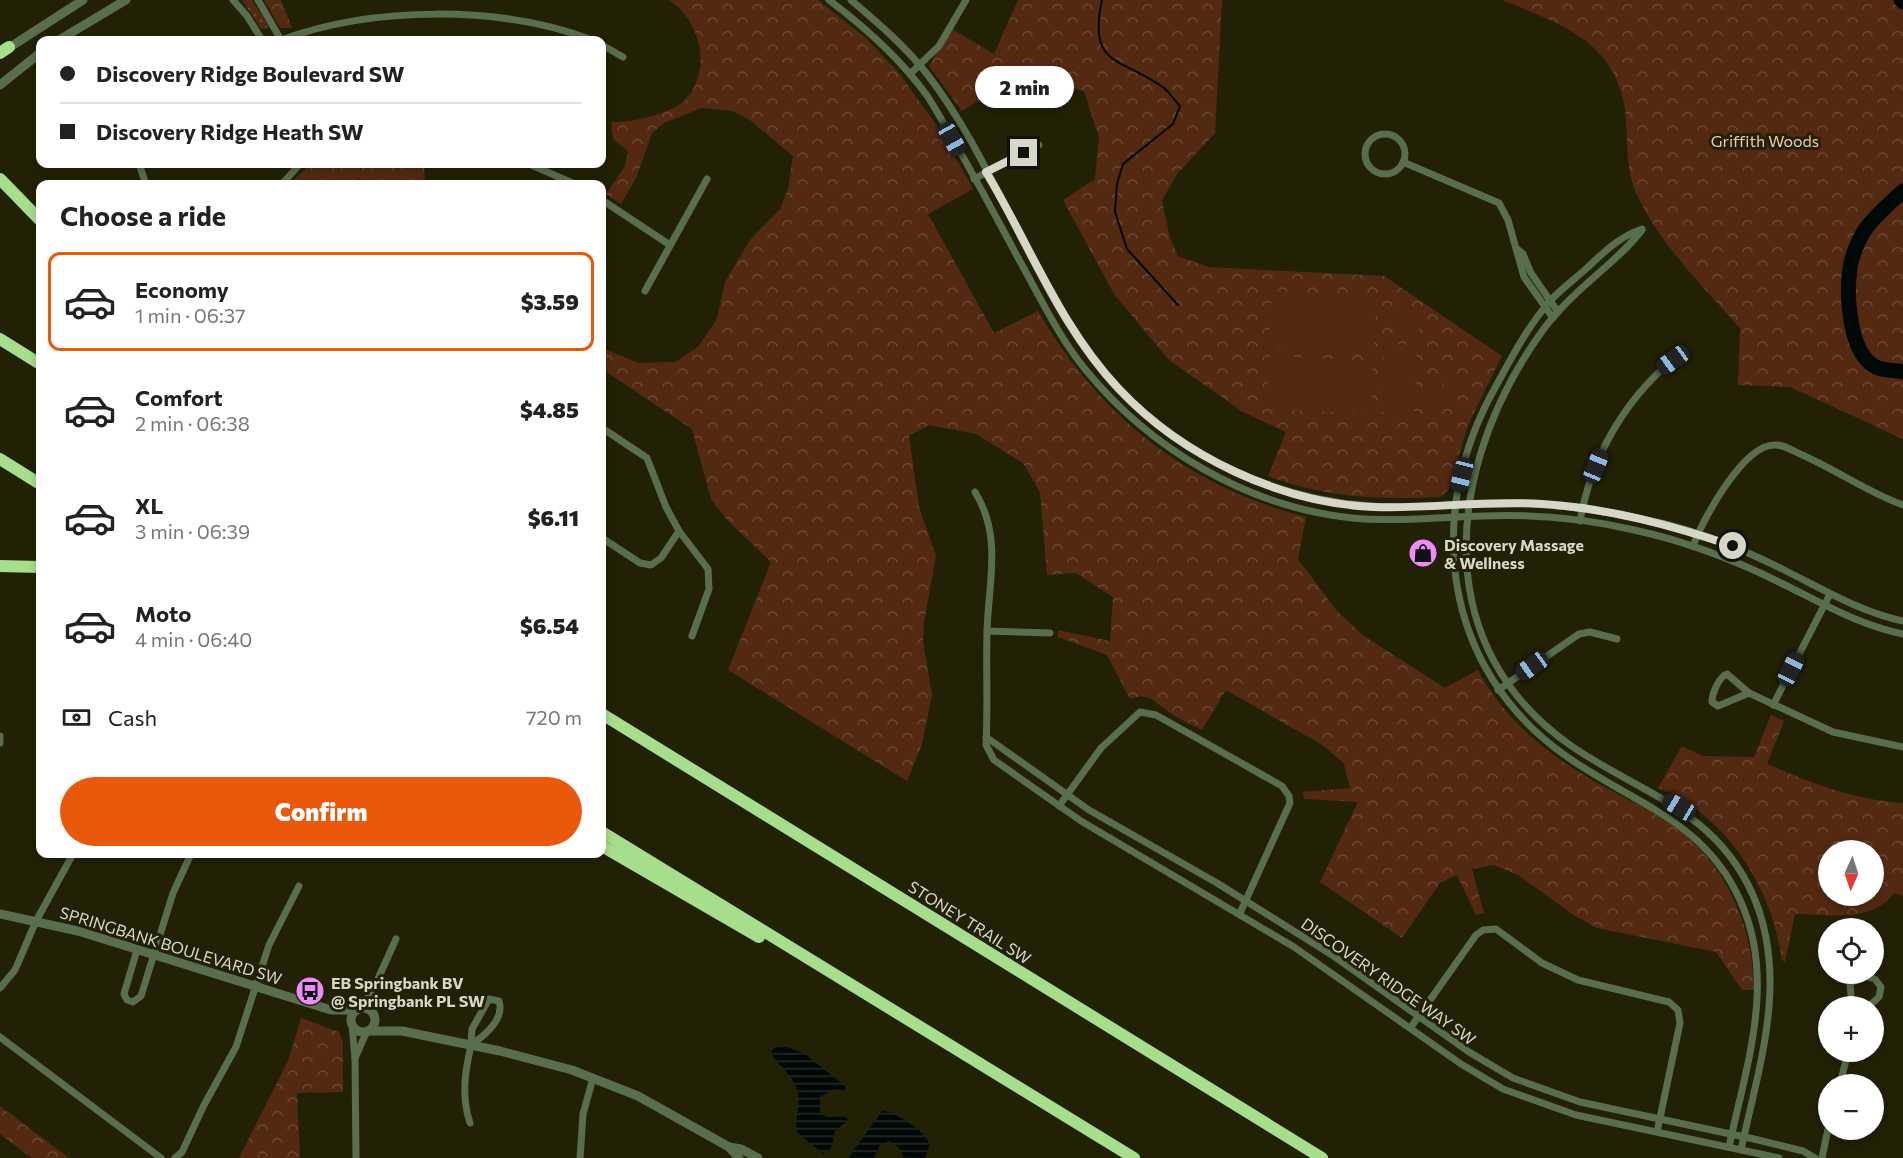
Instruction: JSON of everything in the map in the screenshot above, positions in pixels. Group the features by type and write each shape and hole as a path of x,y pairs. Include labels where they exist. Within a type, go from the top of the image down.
{"highway":[{"path":"0,181 36,216"},
{"path":"0,339 36,362"},
{"path":"0,459 36,482"},
{"path":"0,566 36,567"},
{"name":"STONEY TRAIL SW","path":"606,716 1322,1158"},
{"path":"606,834 1134,1158"},
{"path":"606,848 738,927 814,964"}],"street":[{"path":"3,52 83,0"},
{"path":"66,36 126,0"},
{"path":"233,0 260,36"},
{"path":"258,0 279,36"},
{"path":"830,0 883,45 910,74 942,120 1031,281 1084,369 1117,404 1164,444 1203,470 1285,504 1334,515 1413,520 1526,516 1580,520 1635,530 1693,546 1752,569 1867,625 1903,634"},
{"path":"851,0 920,66 950,108 1065,317 1095,361 1119,390 1171,434 1224,466 1269,486 1336,502 1372,507 1514,502 1582,508 1633,517 1697,534 1762,559 1866,610 1903,621"},
{"path":"910,74 939,46 966,0"},
{"path":"293,36 369,19 435,15 495,19 546,27 578,36"},
{"path":"606,47 622,57"},
{"path":"0,85 36,56"},
{"path":"1392,136 1405,150 1403,162 1390,173 1378,173 1369,165 1366,148 1374,138 1392,136"},
{"path":"974,178 1039,145"},
{"path":"1403,162 1499,203 1508,220 1517,249 1516,257 1524,277 1547,305 1553,318"},
{"path":"286,180 296,168"},
{"path":"538,168 566,180"},
{"path":"645,291 707,179"},
{"path":"606,203 670,245"},
{"path":"1729,1147 1758,999 1758,966 1751,926 1734,886 1713,856 1690,832 1568,757 1536,733 1498,690 1467,629 1455,576 1454,504 1471,440 1492,392 1521,342 1547,305 1622,237 1642,229 1628,248 1553,318 1528,352 1502,398 1483,445 1468,503 1466,575 1478,625 1493,659 1508,683 1533,714 1574,747 1652,791 1693,818 1726,852 1752,893 1765,928 1771,961 1770,1005 1741,1150"},
{"path":"1031,281 1042,274"},
{"path":"1547,305 1558,312"},
{"path":"1580,520 1603,447 1652,377 1684,351"},
{"path":"1084,369 1095,361"},
{"path":"1492,392 1502,398"},
{"path":"606,431 647,458 666,507 679,531 710,575 709,589 692,636"},
{"path":"1164,444 1171,434"},
{"path":"1693,546 1708,512 1734,475 1757,453 1774,444 1831,468 1903,505"},
{"name":"DISCOVERY RIDGE WAY SW","path":"975,492 989,518 992,541 987,631 986,748 994,760 1059,807 1240,913 1324,967 1476,1074 1525,1099 1576,1115 1779,1158"},
{"path":"1334,515 1336,502"},
{"path":"606,541 640,563 651,565 661,558 679,531"},
{"path":"1773,705 1830,594"},
{"path":"1467,629 1478,625"},
{"path":"987,631 1050,633"},
{"path":"1498,690 1579,634 1590,632 1617,639"},
{"path":"1749,693 1720,706 1712,702 1717,687 1725,675 1732,676 1749,693 1833,732 1903,747"},
{"path":"1059,807 1101,748 1140,712 1156,715 1282,786 1289,796 1290,803 1240,913"},
{"path":"0,736 0,743"},
{"name":"DISCOVERY RIDGE WAY SW","path":"986,737 1066,795 1246,900 1332,955 1483,1061 1530,1086 1580,1102 1803,1151 1815,1158"},
{"path":"1568,757 1574,747"},
{"path":"1646,803 1652,791"},
{"path":"1149,859 1155,847"},
{"path":"0,987 21,959 36,921 71,858"},
{"path":"137,950 124,990 125,997 130,1002 137,1001 141,996 173,893 188,858"},
{"path":"175,1158 182,1152 204,1105 236,1047 277,927 299,886"},
{"name":"SPRINGBANK BOULEVARD SW","path":"0,914 36,921 256,986 331,1010 352,1024"},
{"path":"1411,1027 1476,935 1486,929 1496,929 1542,963 1578,981 1669,1002 1678,1010 1680,1023 1657,1132"},
{"path":"356,1158 355,1058 352,1024 357,1009 372,992 396,939"},
{"path":"1324,967 1332,955"},
{"path":"1851,996 1850,984 1862,975 1875,980 1881,987 1879,996"},
{"path":"355,1058 368,1031 375,1023 372,992"},
{"path":"470,1123 465,1107 464,1088 472,1029 485,1002 489,999 496,999 501,1007 489,1033 471,1045"},
{"path":"357,1009 369,1010 402,1031"},
{"name":"SPRINGBANK BOULEVARD SW","path":"331,1010 357,1009"},
{"path":"352,1024 358,1031 402,1031 471,1045 546,1062 593,1078 646,1100 729,1147 739,1158"},
{"path":"0,1037 161,1158"},
{"path":"580,1158 584,1113 593,1078"},
{"path":"1525,1099 1530,1086"},
{"path":"1822,1158 1826,1140"},
{"path":"729,1147 741,1149 758,1158"}],"green space":[{"path":"242,0 252,0 268,25 267,29 261,29"},
{"path":"264,0 281,0 292,28 280,28"},
{"path":"669,0 818,0 866,38 899,73 940,130 973,189 928,214 994,333 1038,311 1062,348 1089,383 1118,414 1150,442 1185,466 1223,487 1263,504 1306,517 1298,559 1336,610 1364,636 1445,688 1478,670 1508,714 1547,750 1589,778 1654,814 1697,845 1712,862 1735,901 1749,945 1754,990 1742,990 1716,952 1597,928 1575,916 1518,875 1494,865 1472,869 1484,913 1476,915 1457,875 1440,883 1402,938 1320,882 1358,802 1304,799 1303,792 1350,788 1344,764 1324,746 1226,690 1202,730 1175,716 1153,700 1143,697 1130,699 1107,655 1058,637 1058,630 1110,641 1113,597 1076,573 1047,575 1040,492 1023,463 976,434 929,425 909,436 919,507 936,556 924,622 923,641 932,695 922,744 907,781 728,670 771,562 727,520 711,499 692,429 606,372 606,350 638,363 675,362 698,347 717,319 725,282 750,240 780,209 788,189 793,156 750,120 732,111 702,108 664,123 652,133 637,176 621,204 606,194 625,166 628,151 613,139 611,122 650,117 670,109 685,100 694,88 701,61 700,47 696,33 680,9"},
{"path":"1018,0 1222,0 1215,133 1177,174 1162,201 1170,238 1178,256 1208,267 1384,276 1502,356 1468,425 1449,489 1441,497 1353,496 1311,489 1268,476 1286,432 1243,412 1169,360 1114,294 1063,200 1095,179 1099,138 1084,91 1038,80 995,90 962,111 929,66 952,29 994,54"},
{"name":"Griffith Woods","path":"1502,0 1903,0 1903,439 1790,387 1738,385 1740,328 1670,248 1637,195 1630,174 1625,109 1619,85 1609,66 1581,37 1563,26"},
{"path":"307,168 424,168 425,180 293,180"},
{"path":"1272,291 1377,296 1374,350 1269,345"},
{"path":"1397,298 1427,317 1415,336 1385,317"},
{"path":"1389,344 1412,345 1417,350 1414,413 1409,416 1385,415 1382,410 1384,349"},
{"path":"1269,356 1373,361 1371,414 1266,409"},
{"path":"1425,376 1439,377 1438,408 1424,407"},
{"path":"1444,377 1458,378 1457,409 1442,408"},
{"path":"1771,715 1784,721 1767,764 1834,790 1903,803 1903,896 1894,893 1884,903 1884,840 1818,840 1818,906 1878,906 1848,915 1795,914 1785,962 1782,960 1777,933 1768,906 1757,881 1742,857 1725,835 1705,816 1683,800 1658,788 1682,746 1703,756 1754,757"},
{"path":"301,1018 339,1032 343,1042 343,1092 297,1093 300,1158 239,1158 288,1061"},
{"path":"0,1106 69,1158 32,1158 0,1134"}],"shaded area":[{"path":"782,1045 805,1054 846,1087 844,1091 834,1089 820,1097 820,1112 826,1117 846,1117 848,1120 835,1131 831,1148 823,1154 797,1132 799,1098 796,1086 771,1053 775,1047"},
{"path":"883,1110 903,1119 922,1133 930,1144 925,1158 904,1158 899,1148 889,1141 880,1145 874,1158 848,1158"}],"waterway":[{"path":"1102,0 1099,38 1104,50 1112,58 1164,88 1180,106 1173,124 1123,164 1117,184 1115,212 1127,249 1178,305"},
{"path":"1903,191 1867,227 1854,253 1849,280 1851,323 1860,350 1876,367 1903,372"}],"place":[{"name":"Discovery Massage & Wellness","path":"1423,553"},
{"name":"EB Springbank BV @ Springbank PL SW","path":"310,991"}],"route":[{"path":"1024,153 986,172 1065,317 1095,361 1119,390 1171,434 1195,450 1269,486 1336,502 1372,507 1411,507 1514,502 1582,508 1671,526 1733,546"}]}
